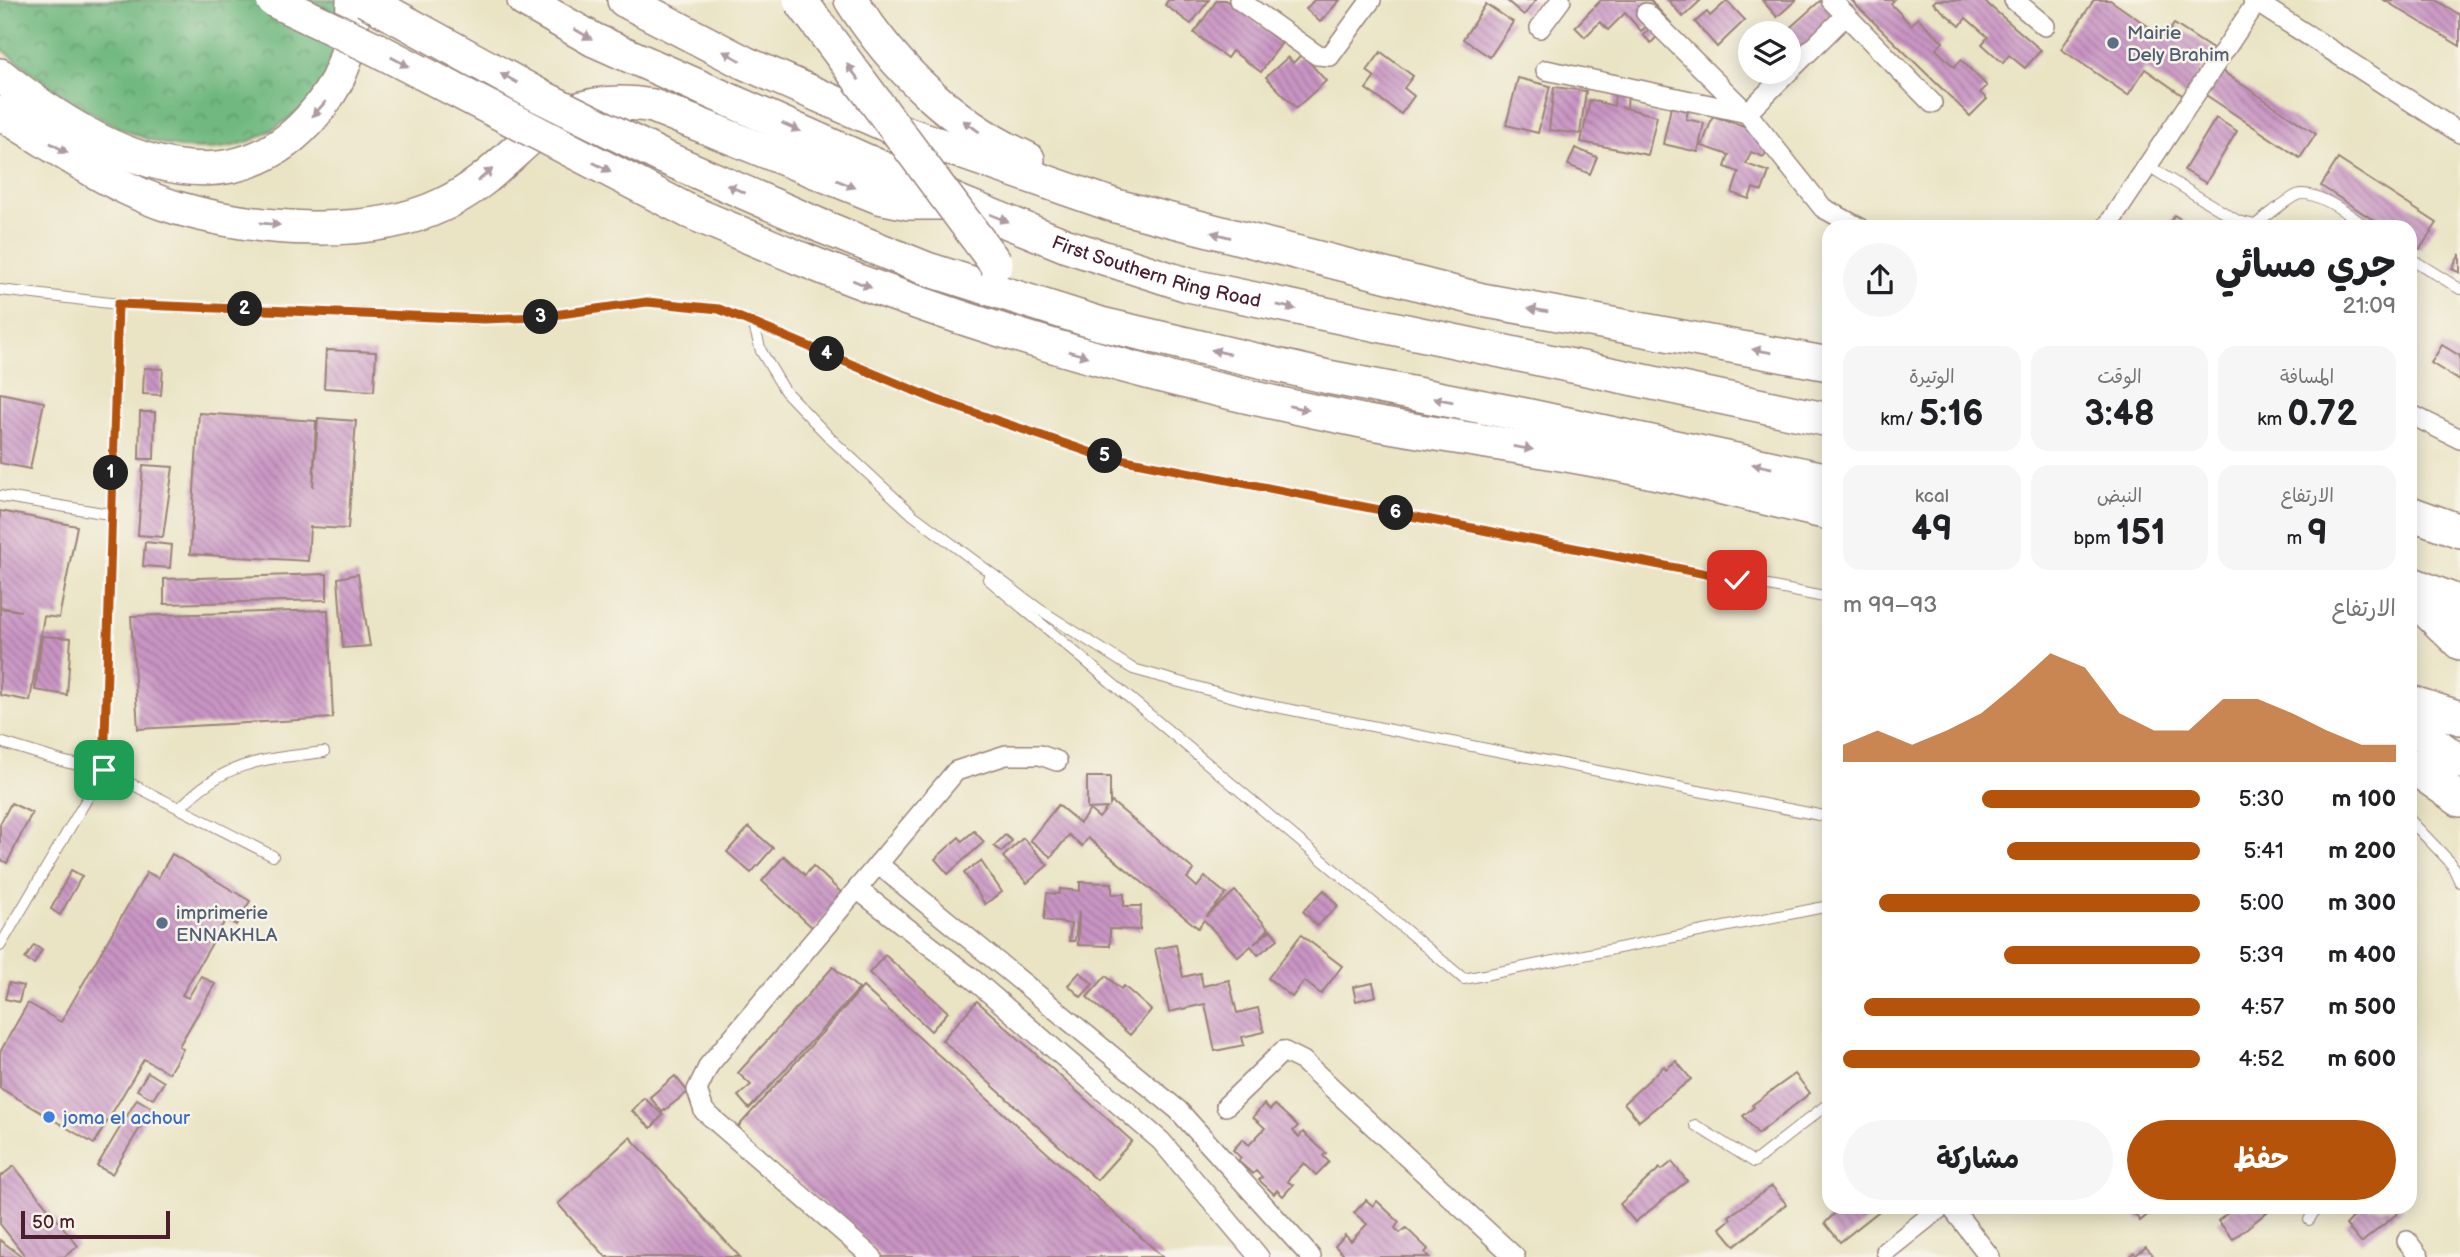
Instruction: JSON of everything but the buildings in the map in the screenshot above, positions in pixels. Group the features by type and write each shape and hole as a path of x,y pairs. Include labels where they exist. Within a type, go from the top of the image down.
{"highway":[{"path":"273,0 377,50 690,212 897,298 995,330 1195,384 1363,421 1615,464 1822,511"},
{"path":"0,75 79,130 129,155 186,169 225,168 254,161 294,136 329,98 345,66 353,26 353,0"},
{"path":"365,0 540,96 661,156 927,269 1101,324 1328,377 1525,415 1822,479"},
{"name":"First Southern Ring Road","path":"524,0 594,40 961,203 1067,246 1188,285 1822,419"},
{"path":"624,0 745,63 900,131 1116,206 1482,300 1822,363"},
{"path":"800,0 996,264 1035,290 1101,324"},
{"path":"850,0 885,49 939,102 1008,149 1072,178 1116,206"},
{"path":"0,113 101,172 176,208 242,221 303,228 407,218 443,205 472,186 552,120 575,109 631,102 653,106 888,200 909,203 961,203"},
{"path":"2417,516 2460,531"},
{"path":"2417,586 2460,603"},
{"path":"2417,602 2460,643"},
{"path":"2417,704 2460,718"},
{"path":"2417,729 2460,762"},
{"path":"2417,770 2460,800"}],"street":[{"path":"1240,0 1317,55 1330,56 1371,0"},
{"path":"1540,29 1562,0"},
{"path":"1831,0 1932,103"},
{"path":"2014,0 2045,26"},
{"path":"2111,220 2255,1 2460,133"},
{"path":"1646,13 1747,113 1823,208 1845,220"},
{"path":"1747,113 1846,15"},
{"path":"1546,70 1747,113"},
{"path":"2417,418 2460,439"},
{"path":"872,1257 704,1111 697,1090 709,1065 956,771 1006,755 1040,755 1057,761"},
{"path":"878,864 1178,1110 1311,1257"},
{"path":"857,889 973,979 1161,1140 1259,1257"},
{"path":"1226,1106 1283,1051 1303,1061 1515,1257"},
{"path":"1886,1251 1932,1214"},
{"path":"1957,1214 1990,1257"}],"lane":[{"path":"2148,166 2236,220"},
{"path":"2262,220 2298,195 2308,193 2357,220"},
{"path":"2417,262 2460,289"},
{"path":"0,290 118,304 484,319 539,317 647,302 719,309 937,400 1095,454 1822,597"},
{"path":"0,946 104,770 109,514 118,304"},
{"path":"753,322 761,351 785,391 832,440 913,514 1464,979 1822,907"},
{"path":"0,496 109,514"},
{"path":"913,514 1039,609 1133,669 1251,702 1822,816"},
{"path":"0,742 65,762 104,770 273,856"},
{"path":"181,807 203,786 233,768 263,760 324,752"},
{"path":"2417,827 2451,863 2460,882"},
{"path":"2417,830 2426,836"},
{"path":"1695,1125 1754,1162 1822,1109"},
{"path":"2309,1220 2312,1214"}],"green space":[{"path":"0,0 344,0 345,8 326,76 315,99 285,121 249,141 211,149 173,146 135,135 98,117 63,95 0,47"}],"place":[{"name":"Mairie Dely Brahim","path":"2113,43"},
{"name":"imprimerie ENNAKHLA","path":"162,923"},
{"name":"joma el achour","path":"49,1117"}],"route":[{"path":"104,770 109,514 118,304 484,319 539,317 647,302 719,309 937,400 1095,454 1737,580"}]}
